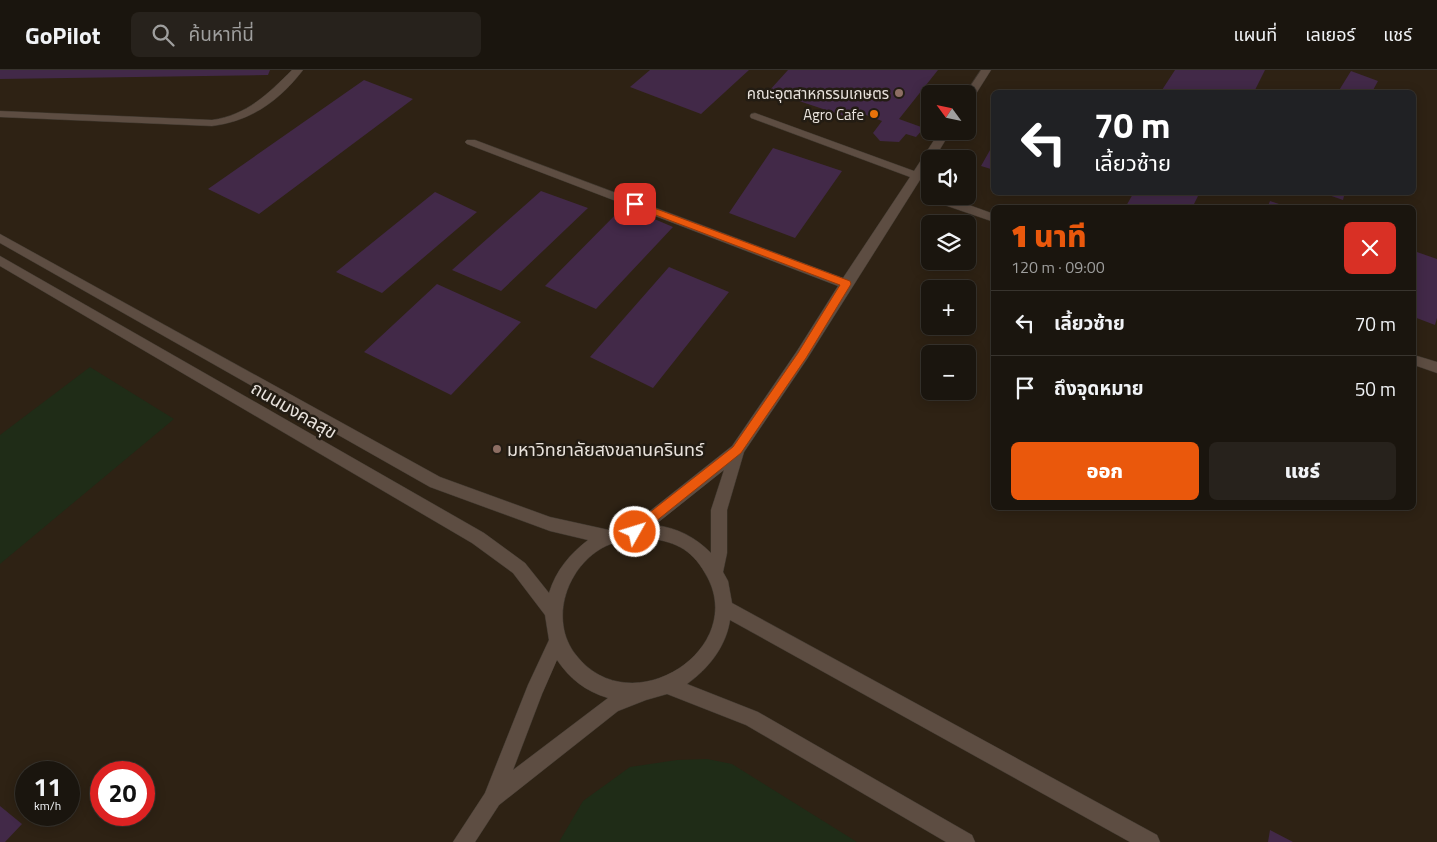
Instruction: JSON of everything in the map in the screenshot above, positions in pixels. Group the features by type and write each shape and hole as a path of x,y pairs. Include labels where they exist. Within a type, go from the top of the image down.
{"street":[{"path":"0,114 212,123 229,121 246,116 260,107 298,70"},
{"path":"976,86 986,70"},
{"path":"756,116 916,176"},
{"path":"635,532 737,450 802,355 940,140"},
{"path":"471,142 846,284"},
{"path":"909,189 921,193"},
{"path":"956,205 991,217"},
{"name":"ถนนมงคลสุข","path":"0,238 434,482 550,524 610,538"},
{"name":"ถนนมงคลสุข","path":"0,260 478,538 519,568 553,612"},
{"path":"1416,361 1437,368"},
{"path":"715,573 719,553 719,510 737,450"},
{"path":"492,799 568,738 612,706 640,694 670,686 696,669 714,646 723,619 723,607 722,592 712,567 695,548 672,535 646,531 620,534 610,538 596,544 575,560 560,582 553,612 554,634 564,658 583,678 609,691 640,694"},
{"path":"723,607 1150,842"},
{"path":"463,842 492,799 534,691 557,641"},
{"path":"670,686 752,718 965,842"}],"shaded area":[{"name":"มหาวิทยาลัยสงขลานครินทร์","path":"0,70 1437,70 1437,842 0,842"}],"green space":[{"path":"90,367 174,419 0,564 0,435"},
{"path":"707,759 732,764 857,842 559,842 583,801 630,767 677,760"}],"building":[{"path":"0,70 270,70 268,75 0,79"},
{"path":"650,70 749,70 701,114 630,87"},
{"path":"788,70 938,70 926,85 921,85 921,91 899,119 921,127 921,131 916,137 906,134 899,142 880,141 873,133 882,121 853,110 847,117 769,91"},
{"path":"1175,70 1265,70 1255,90 1162,90"},
{"path":"1351,71 1378,81 1373,90 1339,90"},
{"path":"364,80 413,99 259,214 208,189"},
{"path":"773,148 842,171 795,238 729,213"},
{"path":"991,148 991,169 981,166"},
{"path":"541,191 588,208 501,291 452,270"},
{"path":"435,192 477,212 382,293 336,272"},
{"path":"1132,195 1198,195 1194,205 1127,205"},
{"path":"1329,195 1344,195 1343,200"},
{"path":"1270,201 1282,205 1268,205"},
{"path":"624,206 673,227 596,309 545,286"},
{"path":"1416,252 1437,259 1437,318 1435,325 1416,318"},
{"path":"669,267 729,292 653,388 590,357"},
{"path":"437,284 521,322 451,395 364,352"},
{"path":"0,806 15,818 15,826 20,826 5,842 0,842"},
{"path":"1270,830 1293,842 1268,842"}],"place":[{"name":"คณะอุตสาหกรรมเกษตร","path":"899,93"},
{"name":"Agro Cafe","path":"874,114"},
{"name":"มหาวิทยาลัยสงขลานครินทร์","path":"497,449"}],"route":[{"path":"635,204 846,284 802,355 742,440 737,450 635,532"}]}
